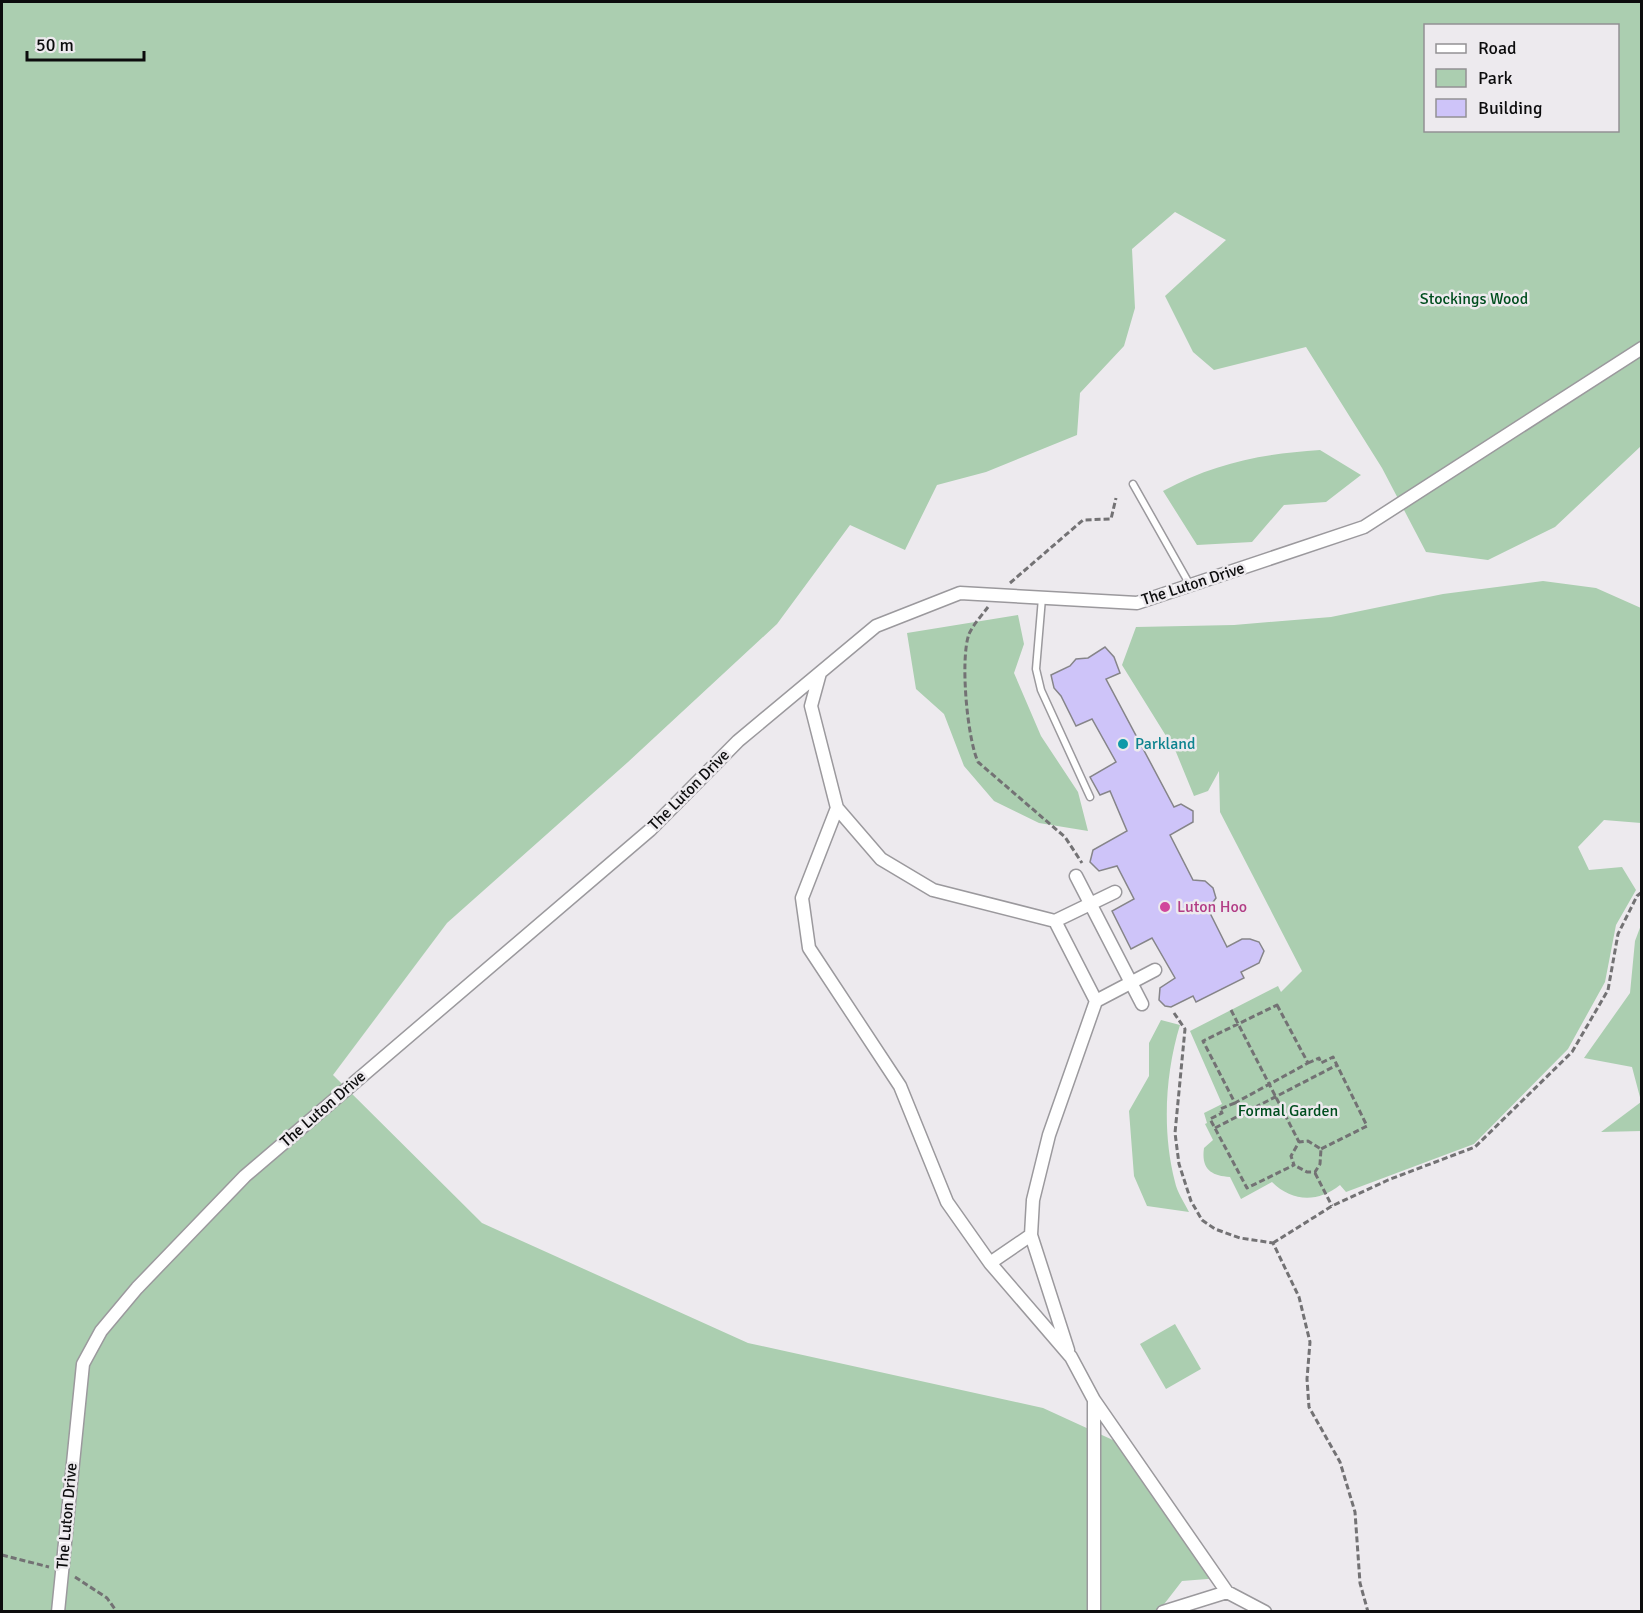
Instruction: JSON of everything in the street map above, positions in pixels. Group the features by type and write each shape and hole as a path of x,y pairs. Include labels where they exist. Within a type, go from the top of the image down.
{"street":[{"name":"The Luton Drive","path":"58,1611 83,1364 101,1330 244,1176 650,830 738,741 876,626 960,593 1137,603 1364,527 1641,348"},
{"path":"820,673 811,706 837,808 881,859 933,890 1055,921 1115,892"},
{"path":"837,808 802,898 809,948 900,1086 947,1202 990,1263 1071,1357"},
{"path":"1076,876 1142,1004"},
{"path":"1055,921 1096,1001"},
{"path":"1155,970 1096,1001 1049,1135 1033,1200 1031,1235 1071,1357 1094,1400 1227,1592 1265,1611"},
{"path":"990,1263 1031,1235"},
{"path":"1094,1400 1094,1611"},
{"path":"1163,1611 1227,1592"}],"lane":[{"path":"1133,484 1190,585"},
{"path":"1042,597 1036,669 1041,690 1090,798"}],"path":[{"path":"1082,864 1065,837 978,762 973,750 965,689 969,634 996,595 1083,520 1111,519 1116,498"},
{"path":"1186,1022 1175,1133 1179,1164 1191,1201 1202,1220 1215,1229 1240,1238 1273,1243 1332,1206 1388,1180 1475,1147 1572,1052 1608,990 1618,934 1641,892"},
{"path":"1235,1102 1203,1041 1277,1005 1308,1063"},
{"path":"1231,1010 1299,1142"},
{"path":"1174,1013 1185,1029"},
{"path":"1294,1165 1246,1188 1210,1119 1222,1113 1220,1109 1308,1063 1319,1058 1321,1063 1334,1057 1367,1126 1321,1149"},
{"path":"1215,1128 1277,1099 1337,1065"},
{"path":"1299,1142 1308,1141 1321,1149"},
{"path":"1299,1142 1291,1156 1294,1165 1307,1172 1315,1172"},
{"path":"1315,1172 1320,1164 1321,1149"},
{"path":"1315,1172 1332,1206"},
{"path":"1273,1243 1299,1297 1310,1342 1307,1378 1309,1407 1341,1462 1355,1512 1360,1583 1368,1611"}],"green space":[{"name":"Stockings Wood","path":"2,2 1641,2 1641,446 1555,527 1488,560 1426,552 1382,468 1306,347 1214,370 1193,352 1165,296 1226,240 1175,212 1132,249 1135,308 1124,346 1080,393 1077,435 986,472 937,485 905,550 850,525 777,624 628,762 447,923 333,1075 482,1223 748,1343 1043,1408 1115,1441 1220,1578 1182,1581 1158,1612 2,1612"},
{"path":"1320,450 1361,475 1326,502 1284,505 1252,542 1197,545 1163,491 1201,473 1239,461"},
{"name":"Formal Garden","path":"1543,581 1596,588 1641,608 1641,823 1604,820 1578,847 1589,870 1622,867 1636,890 1616,925 1605,982 1568,1049 1474,1144 1346,1192 1340,1185 1323,1195 1305,1198 1288,1193 1272,1182 1241,1199 1230,1177 1213,1173 1204,1161 1204,1148 1213,1140 1205,1124 1207,1123 1204,1113 1222,1104 1190,1031 1278,986 1281,992 1302,971 1220,812 1219,771 1208,791 1194,796 1176,752 1122,665 1136,627 1234,625 1331,617 1443,594"},
{"path":"1018,615 1024,644 1014,673 1041,736 1078,792 1088,831 1039,823 994,801 964,766 944,714 916,689 907,633"},
{"path":"1641,925 1641,1101 1632,1067 1584,1058 1630,993 1635,941"},
{"path":"1161,1020 1180,1025 1168,1083 1167,1123 1175,1182 1189,1212 1147,1206 1134,1176 1129,1111 1149,1076 1149,1043"},
{"path":"1641,1102 1641,1131 1601,1132"},
{"path":"1175,1324 1201,1369 1166,1389 1140,1344"}],"building":[{"name":"Luton Hoo","path":"1105,647 1114,657 1120,673 1106,679 1174,807 1181,804 1193,811 1193,822 1170,835 1193,880 1205,881 1213,888 1216,898 1208,909 1227,947 1242,939 1250,939 1259,942 1264,951 1259,963 1241,972 1244,978 1196,1002 1193,996 1171,1007 1165,1006 1159,1000 1160,988 1175,978 1152,938 1131,949 1112,911 1134,899 1117,866 1099,871 1090,862 1093,850 1127,831 1110,791 1100,795 1090,777 1116,762 1092,719 1076,726 1061,696 1054,688 1051,675 1070,666 1076,659 1088,658"}],"place":[{"name":"Parkland","path":"1123,744"},
{"name":"Luton Hoo","path":"1165,907"}]}
